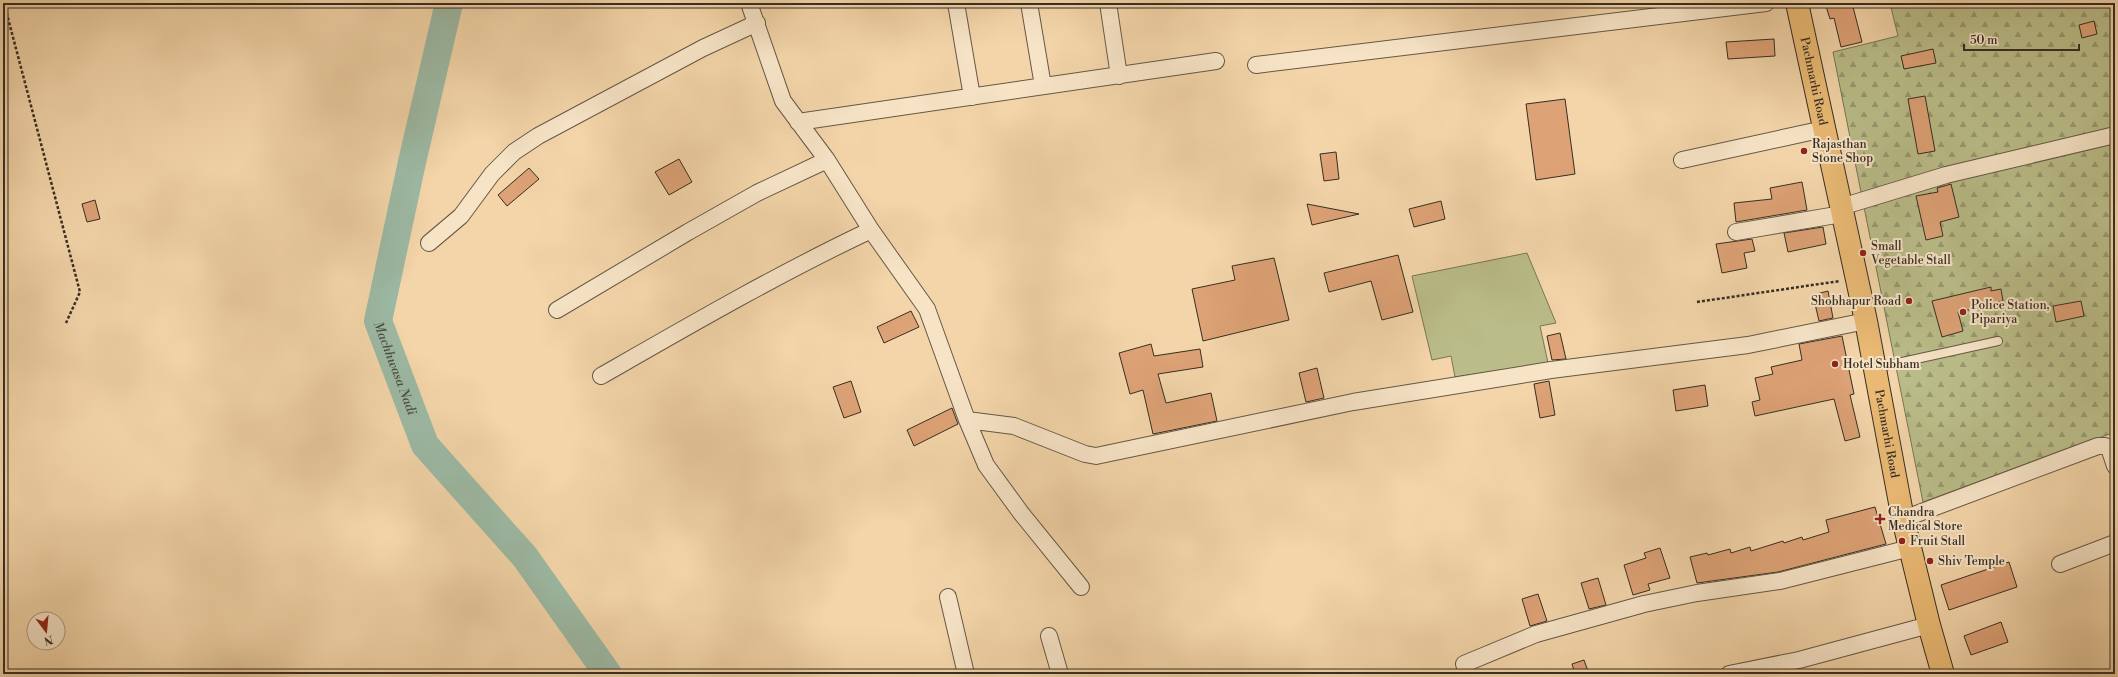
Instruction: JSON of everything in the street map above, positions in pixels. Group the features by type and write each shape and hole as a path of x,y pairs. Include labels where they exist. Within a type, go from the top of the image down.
{"main road":[{"name":"Pachmarhi Road","path":"1797,3 1866,321 1903,519 1929,626 1943,674"}],"street":[{"path":"749,3 757,23 770,66 784,101 827,160 871,230 927,309 986,465 1021,513 1081,587"},
{"path":"956,3 972,96"},
{"path":"1029,3 1043,86"},
{"path":"1108,3 1119,76"},
{"path":"1256,65 1766,3"},
{"path":"429,243 462,216 492,174 514,152 538,136 703,48 757,23"},
{"path":"798,122 1216,61"},
{"path":"1682,160 1824,129"},
{"path":"1736,232 1842,210 1946,175 2115,135"},
{"path":"557,310 757,193 827,160"},
{"path":"601,376 734,299 803,262 871,230"},
{"path":"968,420 1014,426 1085,454 1096,456 1353,402 1551,370 1748,345 1866,321"},
{"path":"1903,519 2098,446 2110,444 2115,466"},
{"path":"2060,564 2115,543"},
{"path":"1468,674 1464,664 1536,634 1644,604 1697,593 1780,582 1910,548"},
{"path":"948,597 966,674"},
{"path":"1729,674 1799,660 1929,626"},
{"path":"1049,636 1060,674"}],"lane":[{"path":"1874,368 1998,341"}],"path":[{"path":"4,3 80,292 66,323"},
{"path":"1697,302 1856,279"}],"green space":[{"path":"1890,3 2115,3 2115,432 1923,502 1833,52 1898,36"},
{"path":"1527,253 1556,323 1540,326 1548,363 1455,377 1451,356 1432,360 1412,276"}],"building":[{"path":"1825,3 1852,3 1862,42 1841,47 1834,18 1830,19"},
{"path":"2094,21 2097,34 2082,38 2079,25"},
{"path":"1774,39 1775,56 1728,59 1726,42"},
{"path":"1933,49 1936,63 1904,69 1901,56"},
{"path":"1925,96 1935,151 1918,154 1908,99"},
{"path":"1565,99 1575,174 1536,180 1526,104"},
{"path":"1336,152 1339,179 1324,181 1320,154"},
{"path":"679,159 692,182 669,195 655,172"},
{"path":"529,168 539,179 507,206 498,195"},
{"path":"1802,182 1807,210 1736,222 1734,203 1772,199 1770,188"},
{"path":"1951,184 1959,217 1940,222 1943,236 1926,240 1916,196 1938,192 1937,188"},
{"path":"95,200 100,219 87,222 82,204"},
{"path":"1441,201 1445,219 1414,227 1409,209"},
{"path":"1307,204 1359,214 1312,225"},
{"path":"1823,227 1826,244 1788,252 1784,233"},
{"path":"1752,239 1755,251 1744,253 1747,268 1722,273 1716,244"},
{"path":"1398,255 1413,312 1382,320 1371,281 1329,292 1324,273"},
{"path":"1274,258 1289,320 1203,341 1192,289 1235,280 1232,266"},
{"path":"1991,287 1991,291 2001,289 2003,301 1993,303 1994,305 1958,312 1963,331 1942,337 1932,301"},
{"path":"1828,291 1833,318 1819,321 1813,295"},
{"path":"2081,301 2084,316 2056,322 2053,306"},
{"path":"911,311 919,327 884,343 877,327"},
{"path":"1560,333 1566,359 1552,360 1547,336"},
{"path":"1842,336 1854,394 1850,395 1860,437 1845,441 1834,399 1755,416 1752,402 1760,400 1755,378 1773,374 1771,367 1802,360 1799,344"},
{"path":"1151,344 1154,356 1200,349 1203,367 1158,374 1166,403 1211,393 1217,421 1153,434 1143,390 1130,394 1119,353"},
{"path":"1317,368 1324,398 1306,402 1299,373"},
{"path":"851,381 861,412 844,418 833,387"},
{"path":"1549,381 1555,415 1540,418 1534,384"},
{"path":"1705,385 1708,406 1676,411 1673,390"},
{"path":"952,408 958,424 914,446 907,430"},
{"path":"1875,507 1886,544 1778,572 1697,583 1690,557 1707,553 1708,555 1730,549 1731,553 1750,547 1751,551 1783,541 1784,543 1802,537 1803,540 1829,532 1826,520"},
{"path":"1660,548 1670,578 1648,584 1650,590 1633,595 1624,565 1646,558 1644,553"},
{"path":"2009,562 2017,587 1949,610 1941,585"},
{"path":"1598,578 1606,605 1589,609 1581,583"},
{"path":"1538,594 1547,621 1530,626 1522,599"},
{"path":"2001,622 2008,642 1971,655 1964,636"},
{"path":"1584,660 1589,674 1575,674 1572,664"}],"waterway":[{"name":"Machhwasa Nadi","path":"449,3 412,162 378,321 425,445 525,557 608,674"}],"place":[{"name":"Rajasthan Stone Shop","path":"1804,151"},
{"name":"Small Vegetable Stall","path":"1863,253"},
{"name":"Shobhapur Road","path":"1909,301"},
{"name":"Police Station, Pipariya","path":"1963,312"},
{"name":"Hotel Subham","path":"1835,364"},
{"name":"Chandra Medical Store","path":"1880,519"},
{"name":"Fruit Stall","path":"1902,541"},
{"name":"Shiv Temple","path":"1930,561"}]}
